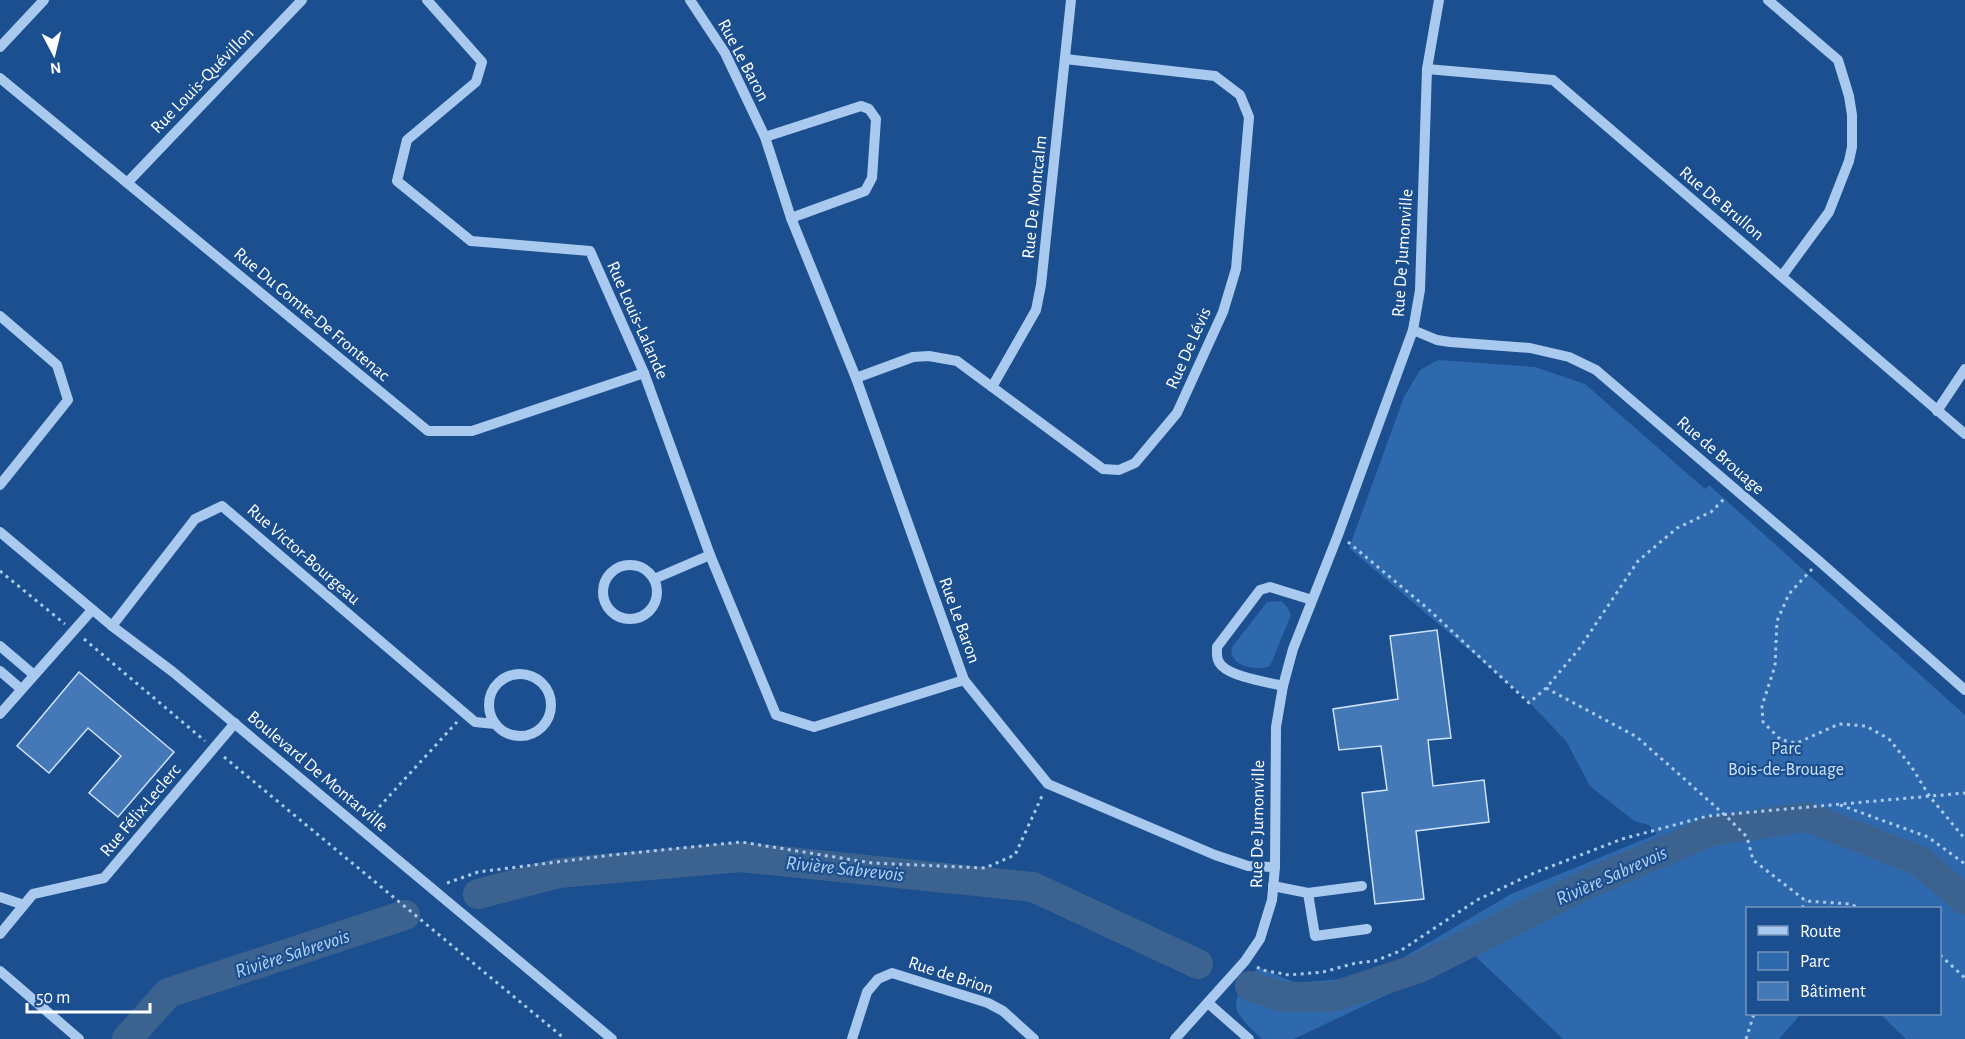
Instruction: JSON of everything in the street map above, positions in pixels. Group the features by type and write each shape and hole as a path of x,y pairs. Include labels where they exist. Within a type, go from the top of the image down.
{"street":[{"path":"0,47 44,0"},
{"name":"Rue Louis-Quévillon","path":"127,183 302,0"},
{"name":"Rue Louis-Lalande","path":"427,0 482,62 476,82 407,140 397,181 471,241 590,251 644,373 710,555 776,715 814,727 964,680"},
{"name":"Rue Le Baron","path":"690,0 725,53 765,137 791,218 856,378 964,680 1048,784 1215,855 1248,866 1275,867"},
{"name":"Rue De Montcalm","path":"992,387 1036,310 1041,285 1071,0"},
{"name":"Rue De Jumonville","path":"1176,1039 1245,961 1260,939 1272,900 1275,867 1276,727 1283,686 1293,649 1338,535 1413,330 1420,290 1428,69 1439,0"},
{"path":"1768,0 1839,60 1852,115 1852,147 1849,161 1829,212 1782,276"},
{"name":"Rue De Lévis","path":"856,378 913,357 929,356 957,361 1104,469 1119,470 1135,462 1178,413 1223,312 1236,269 1249,117 1240,94 1215,76 1065,59"},
{"name":"Rue De Brullon","path":"1428,69 1553,80 1965,434"},
{"name":"Rue Du Comte-De Frontenac","path":"0,78 428,431 472,431 644,373"},
{"path":"765,137 861,106 869,109 876,119 872,178 865,191 791,218"},
{"path":"0,316 57,364 68,399 0,485"},
{"name":"Rue de Brouage","path":"1413,330 1437,340 1530,348 1569,357 1596,370 1820,561 1965,690"},
{"path":"1937,411 1965,369"},
{"name":"Rue Victor-Bourgeau","path":"112,626 195,519 222,506 475,722 495,724 503,731 513,735 533,734 548,720 551,710 548,690 541,681 532,676 512,674 502,679 490,695 488,705 495,724"},
{"name":"Boulevard De Montarville","path":"0,532 92,610 174,672 612,1039"},
{"path":"654,579 710,555"},
{"path":"632,564 641,567 654,579 657,596 654,605 641,616 624,618 609,610 604,602 603,584 614,569 632,564"},
{"path":"1283,686 1235,673 1222,667 1217,659 1217,647 1260,590 1270,587 1312,600"},
{"path":"0,714 92,610"},
{"path":"0,646 34,675"},
{"path":"0,671 21,689"},
{"name":"Rue Félix-Leclerc","path":"0,934 33,894 104,878 235,723"},
{"path":"1273,886 1308,893 1362,886"},
{"path":"1308,893 1315,936 1367,929"},
{"path":"0,897 24,905"},
{"path":"0,971 79,1039"},
{"name":"Rue de Brion","path":"852,1039 867,992 878,979 892,973 988,1003 1003,1011 1034,1039"},
{"path":"1208,1003 1248,1039"}],"path":[{"path":"1338,535 1427,608 1529,703 1546,688 1579,649 1638,561 1677,528 1711,512 1735,488"},
{"path":"1820,561 1789,594 1777,621 1775,666 1762,706 1763,722 1781,740 1797,743 1839,724 1866,726 1889,739 1911,766 1930,797 1965,839"},
{"path":"0,571 565,1039"},
{"path":"1546,688 1637,737 1747,837 1753,860 1806,901 1851,904 1855,907"},
{"path":"360,828 465,714"},
{"path":"433,888 478,872 741,842 872,863 985,868 1015,855 1048,784"},
{"path":"1245,961 1262,970 1289,975 1323,972 1356,963 1375,961 1400,951 1478,900 1534,873 1622,839 1708,816 1965,793"},
{"path":"1839,805 1928,837 1965,864"},
{"path":"1803,907 1806,901"},
{"path":"1941,956 1965,978"},
{"path":"1746,1039 1754,1015"}],"green space":[{"name":"Parc Bois-de-Brouage","path":"1438,360 1535,367 1585,384 1705,489 1709,485 1965,715 1965,1039 1906,1039 1881,1015 1941,1015 1941,907 1746,907 1746,1015 1800,1015 1779,1039 1563,1039 1473,954 1294,1039 1262,1039 1243,1019 1238,1012 1237,997 1258,967 1296,983 1372,976 1511,894 1657,834 1649,825 1634,821 1590,786 1566,741 1522,695 1349,548 1404,397 1420,370"},
{"path":"1282,601 1291,615 1270,666 1251,668 1238,663 1232,654 1232,647 1267,602"}],"building":[{"path":"1437,630 1451,738 1428,740 1433,786 1484,780 1489,822 1416,831 1424,899 1375,904 1362,793 1387,790 1381,746 1339,750 1333,709 1398,699 1390,636"},
{"path":"79,672 174,752 118,817 89,793 121,756 88,728 49,773 17,746"}],"waterway":[{"name":"Rivière Sabrevois","path":"1250,986 1282,997 1332,997 1419,968 1589,883 1711,831 1807,817 1920,861 1965,900"},
{"name":"Rivière Sabrevois","path":"478,894 559,873 741,857 1033,887 1198,964"},
{"name":"Rivière Sabrevois","path":"127,1039 168,993 405,915"}]}
